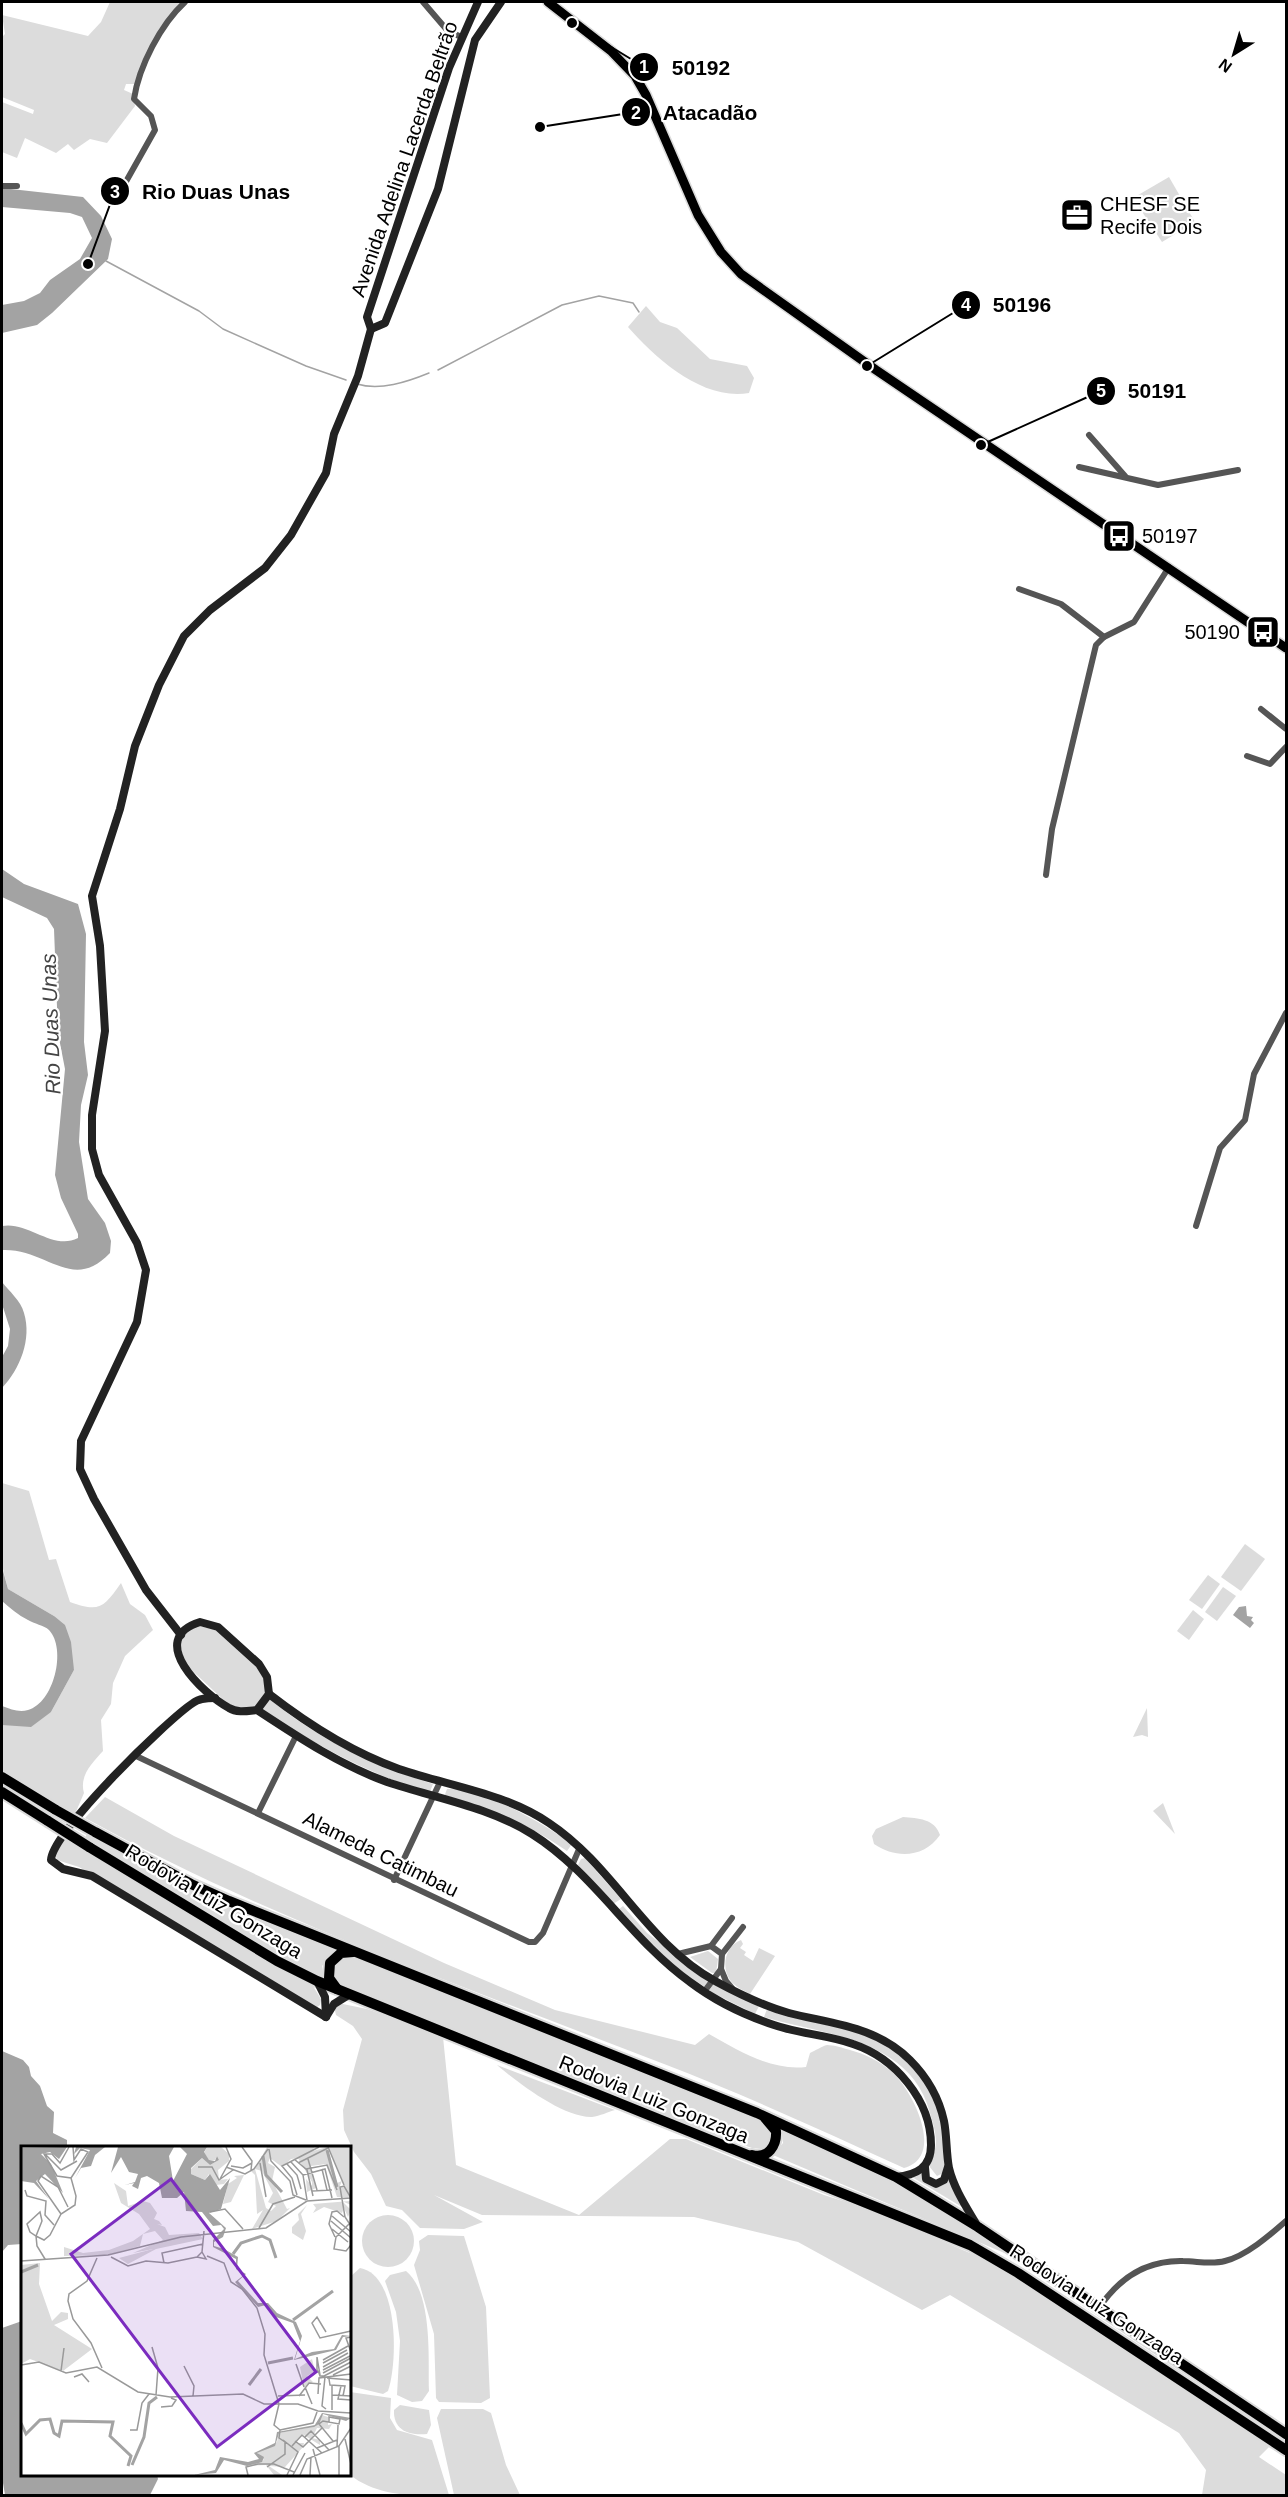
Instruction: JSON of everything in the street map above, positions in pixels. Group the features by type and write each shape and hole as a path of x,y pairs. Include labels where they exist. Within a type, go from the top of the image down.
{"highway":[{"name":"Rodovia Luiz Gonzaga","path":"2,1777 56,1810 191,1884 757,2113 896,2177 978,2227 1287,2434"},
{"name":"Rodovia Luiz Gonzaga","path":"2,1792 277,1961 317,1981 740,2152 992,2257 1287,2450"},
{"path":"346,1993 334,1987 328,1978 330,1963 341,1953 359,1953"},
{"path":"740,2152 761,2157 775,2144 773,2125 757,2113"}],"main road":[{"name":"Avenida Adelina Lacerda Beltrão","path":"181,1635 146,1590 94,1499 81,1469 81,1441 137,1322 146,1269 137,1243 99,1175 92,1149 92,1114 105,1031 100,946 92,896 120,809 135,746 159,685 184,636 210,610 265,568 291,535 326,473 337,424 358,376 371,329 367,316 461,37 478,2"},
{"name":"Avenida Adelina Lacerda Beltrão","path":"371,329 385,323 438,189 475,40 501,2"},
{"path":"548,2 610,51 634,76 651,104 698,215 721,252 741,274 876,370 1287,648"},
{"path":"948,2163 944,2180 936,2184 926,2179 925,2167 931,2146 925,2112 913,2090 879,2055 851,2043 810,2035 757,2019 704,1992 655,1953 571,1863 530,1833 508,1821 434,1798 364,1772 296,1736 256,1710 234,1710 215,1698 178,1659 177,1644 181,1635 189,1627 200,1622 218,1627 264,1670 269,1694 306,1723 331,1738 397,1768 500,1799 549,1823 580,1847 651,1930 713,1980 764,2005 850,2026 894,2046 925,2078 937,2100 944,2121 948,2163 957,2189 978,2227"},
{"path":"194,1701 197,1681"},
{"path":"256,1710 269,1694"},
{"path":"215,1698 194,1701 134,1755 84,1808 51,1855 51,1860 58,1867 92,1876 326,2017"},
{"path":"317,1981 325,1997 326,2017"},
{"path":"326,2017 333,2004 346,1993"},
{"path":"896,2177 909,2175 925,2167"}],"street":[{"path":"119,194 155,130 151,116 134,99 136,86 162,29 185,2"},
{"path":"423,2 447,30 461,37"},
{"path":"2,186 17,186"},
{"path":"1089,435 1125,476"},
{"path":"1079,467 1158,485 1238,470"},
{"path":"1046,875 1052,829 1094,652 1104,637 1134,621 1169,567"},
{"path":"1019,589 1061,604 1104,637"},
{"path":"1261,709 1287,729"},
{"path":"1247,756 1270,764 1285,752"},
{"path":"1196,1226 1220,1148 1245,1120 1254,1074 1287,1013"},
{"path":"258,1813 296,1736"},
{"name":"Alameda Catimbau","path":"134,1755 523,1940 535,1942 543,1933 571,1863"},
{"path":"394,1880 440,1782"},
{"path":"571,1863 580,1847"},
{"path":"613,1910 626,1900"},
{"path":"678,1954 711,1946 732,1918"},
{"path":"727,1925 738,1933"},
{"path":"737,1992 726,1982 721,1969 722,1954 743,1927"},
{"path":"711,1946 722,1954"},
{"path":"704,1992 721,1969"},
{"path":"757,2019 764,2005"},
{"path":"1099,2308 1115,2285 1141,2269 1171,2261 1208,2263 1226,2261 1287,2221"}],"shaded area":[{"path":"110,2 181,2 159,29 135,84 126,84 124,90 133,94 135,106 107,143 90,139 74,150 68,144 56,153 25,138 17,158 2,152 2,102 33,114 34,110 2,97 2,37 5,34 2,15 88,36 101,22"},
{"path":"1169,177 1195,222 1162,242 1133,198"},
{"path":"2,188 83,197 101,216 112,239 108,259 52,313 37,325 2,333 2,305 24,301 40,293 50,280 80,259 92,238 82,217 70,213 2,207"},
{"path":"646,306 660,322 677,328 710,359 747,366 754,378 749,393 732,394 715,391 698,384 666,364 628,327"},
{"name":"Rio Duas Unas","path":"2,869 24,884 78,904 86,934 84,1042 88,1075 81,1105 79,1142 88,1199 105,1223 111,1241 110,1253 96,1264 83,1269 71,1269 33,1255 2,1250 2,1226 21,1228 59,1241 78,1238 78,1234 61,1198 55,1175 65,1069 58,1033 54,929 47,918 2,897"},
{"path":"2,1282 18,1300 26,1323 26,1333 19,1363 2,1388 2,1357 8,1346 10,1329 2,1304"},
{"path":"2,1483 29,1491 49,1560 56,1559 70,1602 88,1607 100,1606 110,1598 121,1583 130,1604 145,1615 153,1630 125,1656 113,1683 111,1704 101,1720 103,1751 85,1775 84,1793 75,1814 2,1771 2,1725 51,1712 74,1670 54,1616 8,1589 2,1565"},
{"path":"1245,1544 1265,1559 1241,1591 1221,1577"},
{"path":"2,1567 8,1589 65,1625 71,1642 74,1670 51,1712 31,1727 2,1725 2,1706 21,1711 28,1710 45,1697 55,1674 57,1650 49,1630 21,1616 2,1601"},
{"path":"1208,1575 1220,1584 1202,1609 1189,1600"},
{"path":"1223,1587 1236,1596 1217,1621 1205,1612"},
{"path":"1246,1606 1247,1616 1253,1617 1251,1620 1254,1623 1250,1628 1233,1615 1239,1607"},
{"path":"1193,1610 1204,1619 1189,1640 1177,1631"},
{"path":"195,1625 217,1630 258,1666 268,1680 264,1697 255,1708 242,1709 230,1706 184,1663 180,1643 185,1634"},
{"path":"268,1698 306,1726 346,1749 388,1768 433,1784 429,1794 362,1767 302,1735 260,1708"},
{"path":"1147,1708 1148,1737 1142,1735 1133,1737"},
{"path":"447,1789 461,1790 495,1800 529,1817 572,1844 567,1851 537,1832 508,1818 444,1797"},
{"path":"105,1797 174,1836 444,1963 555,2010 695,2045 709,2034 756,2058 780,2066 806,2067 810,2053 827,2045 866,2056 891,2071 908,2093 922,2123 923,2151 916,2161 904,2168 694,2076 297,1920 155,1854 85,1818"},
{"path":"1163,1803 1175,1834 1153,1811"},
{"path":"903,1817 930,1823 940,1835 926,1848 909,1854 891,1852 874,1844 872,1836 876,1829"},
{"path":"88,1830 235,1907 336,1950 322,1966 325,1982 277,1958 84,1842"},
{"path":"67,1837 217,1931 313,1986 321,1999 320,2005 316,2008 79,1867 57,1860 55,1853"},
{"path":"585,1858 621,1899 613,1904 578,1865 581,1859"},
{"path":"623,1906 647,1933 710,1981 705,1987 666,1961 618,1910"},
{"path":"741,1940 743,1944 740,1948 746,1952 744,1955 753,1961 759,1948 775,1956 750,1994 732,1982 727,1975 725,1963 731,1947"},
{"path":"708,1951 718,1959 716,1973 712,1973 690,1957"},
{"path":"361,1954 762,2118 773,2136 765,2146 752,2148 443,2037 456,2165 579,2215 670,2139 686,2139 824,2195 868,2209 993,2263 1252,2431 1269,2447 1259,2457 1286,2475 1286,2495 1202,2495 1206,2470 1179,2433 950,2295 922,2310 798,2242 694,2217 482,2215 434,2195 483,2222 464,2229 420,2228 402,2210 386,2206 371,2174 354,2152 344,2130 343,2110 362,2039 353,2026 336,2015 334,2006 338,2003 367,2009 437,2034 331,1983 334,1960"},
{"path":"714,1983 759,2006 755,2014 709,1991"},
{"path":"767,2009 849,2029 874,2039 897,2053 916,2070 931,2092 942,2121 945,2172 937,2176 929,2166 936,2145 934,2126 920,2088 905,2069 885,2055 863,2044 764,2017"},
{"path":"2,2051 23,2060 29,2067 31,2076 40,2086 47,2106 54,2112 53,2133 67,2140 67,2146 21,2146 21,2244 8,2245 2,2252"},
{"path":"497,2065 615,2110 592,2117 568,2112 529,2090"},
{"path":"782,2126 848,2154 1028,2263 773,2155 783,2143"},
{"path":"924,2170 935,2187 950,2170 962,2207 912,2177"},
{"path":"388,2215 398,2217 406,2223 412,2231 414,2241 412,2251 406,2259 398,2265 388,2267 378,2265 370,2259 364,2251 362,2241 364,2231 370,2223 378,2217"},
{"path":"428,2235 464,2236 486,2307 490,2398 481,2403 439,2402 436,2398 434,2334 414,2265 420,2250 419,2241"},
{"path":"360,2268 373,2274 382,2286 389,2302 394,2341 393,2361 388,2391 383,2394 351,2386 351,2276"},
{"path":"406,2271 415,2281 421,2294 428,2344 429,2391 422,2401 412,2402 397,2395 400,2341 396,2312 385,2281 390,2275"},
{"path":"21,2321 21,2476 157,2476 150,2495 5,2495 2,2477 2,2328"},
{"path":"351,2392 391,2398 390,2418 397,2430 432,2440 449,2495 397,2494 373,2488 351,2476"},
{"path":"400,2405 429,2410 431,2425 427,2434 408,2433 399,2427 394,2417 394,2410"},
{"path":"441,2409 483,2409 491,2413 506,2465 520,2495 454,2495 437,2418"}],"waterway":[{"path":"106,261 199,311 223,329 306,366 346,380"},
{"path":"438,370 562,305 599,296 633,303 639,312"},
{"path":"357,384 384,386 429,373"}],"place":[{"name":"50192","path":"572,23"},
{"name":"Atacadão","path":"540,127"},
{"name":"CHESF SE Recife Dois","path":"1077,215"},
{"name":"Rio Duas Unas","path":"88,264"},
{"name":"50196","path":"867,366"},
{"name":"50191","path":"981,445"},
{"name":"50197","path":"1119,536"},
{"name":"50190","path":"1263,632"}]}
